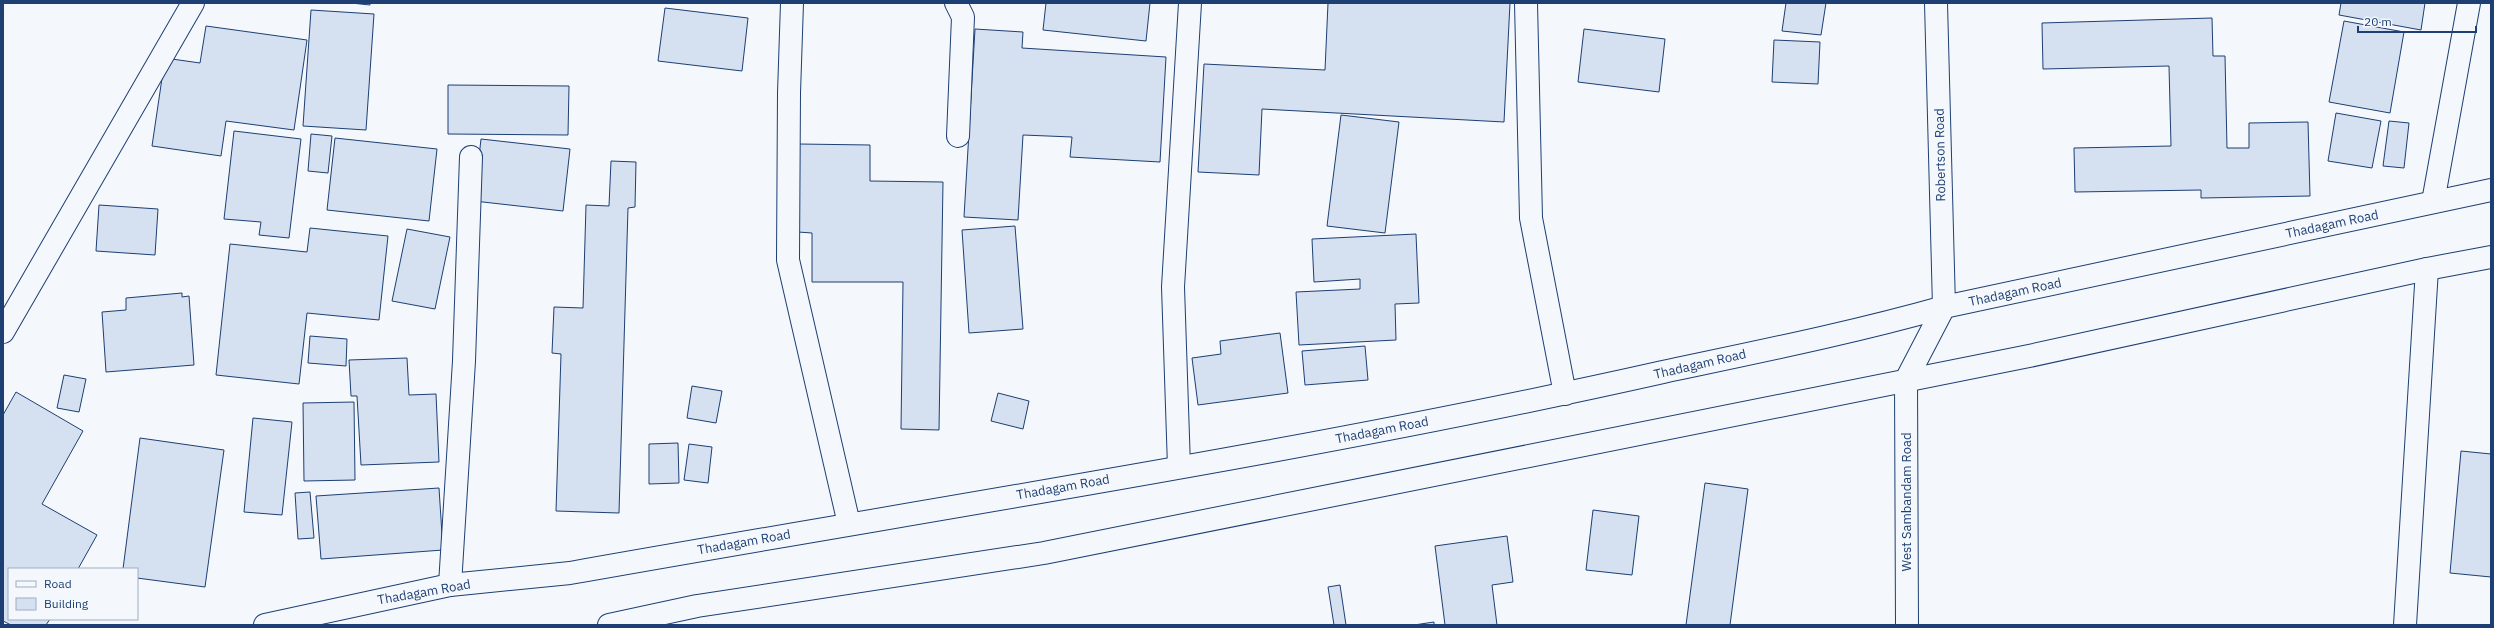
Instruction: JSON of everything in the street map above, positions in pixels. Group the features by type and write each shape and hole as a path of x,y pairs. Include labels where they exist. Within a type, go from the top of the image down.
{"main road":[{"path":"3,332 193,3"},
{"path":"792,3 788,93 788,260 849,524"},
{"path":"956,3 963,17 958,136"},
{"path":"1179,467 1173,287 1190,3"},
{"path":"1526,3 1531,218 1565,394"},
{"name":"Robertson Road","path":"1936,3 1944,307"},
{"path":"2433,202 2469,3"},
{"path":"450,585 464,361 471,157"},
{"name":"Thadagam Road","path":"265,625 450,585 570,573 1314,444 1565,394 1882,324 1944,307 2491,190"},
{"path":"609,625 697,606 1044,553 2029,356 2426,269 2491,257"},
{"path":"2405,625 2426,269"},
{"path":"1906,380 1944,307"},
{"name":"West Sambandam Road","path":"1906,380 1907,625"}],"building":[{"path":"351,3 370,3 370,5"},
{"path":"1046,3 1150,3 1146,41 1043,30"},
{"path":"1328,3 1510,3 1504,122 1262,109 1259,175 1198,172 1204,64 1325,70"},
{"path":"1786,3 1826,3 1821,35 1782,31"},
{"path":"2341,3 2425,3 2421,30 2339,15"},
{"path":"665,8 748,18 742,71 658,61"},
{"path":"311,10 374,14 366,130 303,126"},
{"path":"2212,18 2213,56 2225,56 2227,148 2249,148 2249,123 2308,122 2310,196 2201,198 2201,190 2075,192 2074,148 2171,146 2169,66 2043,69 2042,23"},
{"path":"2344,21 2404,32 2390,113 2329,102"},
{"path":"206,26 307,40 294,130 226,121 221,156 152,146 165,58 200,63"},
{"path":"975,29 1023,32 1022,48 1166,57 1160,162 1070,157 1072,137 1023,135 1018,220 964,217"},
{"path":"1584,29 1665,39 1659,92 1578,82"},
{"path":"1774,40 1820,42 1818,84 1772,82"},
{"path":"448,85 569,86 568,135 448,134"},
{"path":"2336,113 2381,121 2372,168 2328,161"},
{"path":"1341,115 1399,122 1385,233 1327,226"},
{"path":"2389,121 2409,123 2404,168 2383,166"},
{"path":"234,131 301,139 289,238 259,235 261,222 224,219"},
{"path":"311,134 332,136 328,173 308,171"},
{"path":"335,138 437,149 429,221 327,210"},
{"path":"481,139 570,149 563,211 474,201"},
{"path":"799,144 870,145 870,181 943,182 939,430 901,429 903,282 812,282 812,233 798,232"},
{"path":"611,161 636,162 635,207 628,208 619,513 556,511 561,354 552,353 554,307 583,308 586,205 609,206"},
{"path":"99,205 158,209 155,255 96,251"},
{"path":"1015,226 1023,329 969,333 962,230"},
{"path":"310,228 388,236 379,320 307,313 299,384 216,375 230,244 307,252"},
{"path":"407,229 450,237 435,309 392,301"},
{"path":"1416,234 1419,303 1395,304 1396,340 1299,345 1296,292 1360,289 1360,279 1314,282 1312,239"},
{"path":"182,293 182,297 189,296 194,365 106,372 102,312 126,310 126,298"},
{"path":"1280,333 1288,393 1198,405 1192,358 1221,354 1220,341"},
{"path":"310,336 347,339 346,366 308,363"},
{"path":"1365,346 1368,380 1305,385 1302,351"},
{"path":"407,358 409,395 436,394 439,462 361,465 357,396 351,396 349,360"},
{"path":"64,375 86,379 79,412 57,408"},
{"path":"692,386 722,391 716,423 687,418"},
{"path":"16,392 83,431 42,504 97,535 79,568 8,568 8,620 49,620 46,625 11,625 3,621 3,415"},
{"path":"998,393 1029,401 1023,429 991,421"},
{"path":"354,402 355,480 304,481 303,403"},
{"path":"253,418 292,422 282,515 244,512"},
{"path":"140,438 224,450 205,587 138,578 138,568 123,568"},
{"path":"678,443 679,483 649,484 649,444"},
{"path":"689,444 712,447 708,483 684,480"},
{"path":"2461,451 2491,454 2491,577 2450,573"},
{"path":"1705,483 1748,489 1730,625 1686,625"},
{"path":"439,488 443,550 321,559 316,496"},
{"path":"310,492 314,538 298,539 295,493"},
{"path":"1593,510 1639,516 1632,575 1586,570"},
{"path":"1507,536 1513,582 1492,585 1497,625 1445,625 1435,546"},
{"path":"1340,585 1346,625 1334,625 1328,587"},
{"path":"1434,622 1434,625 1414,625"}]}
